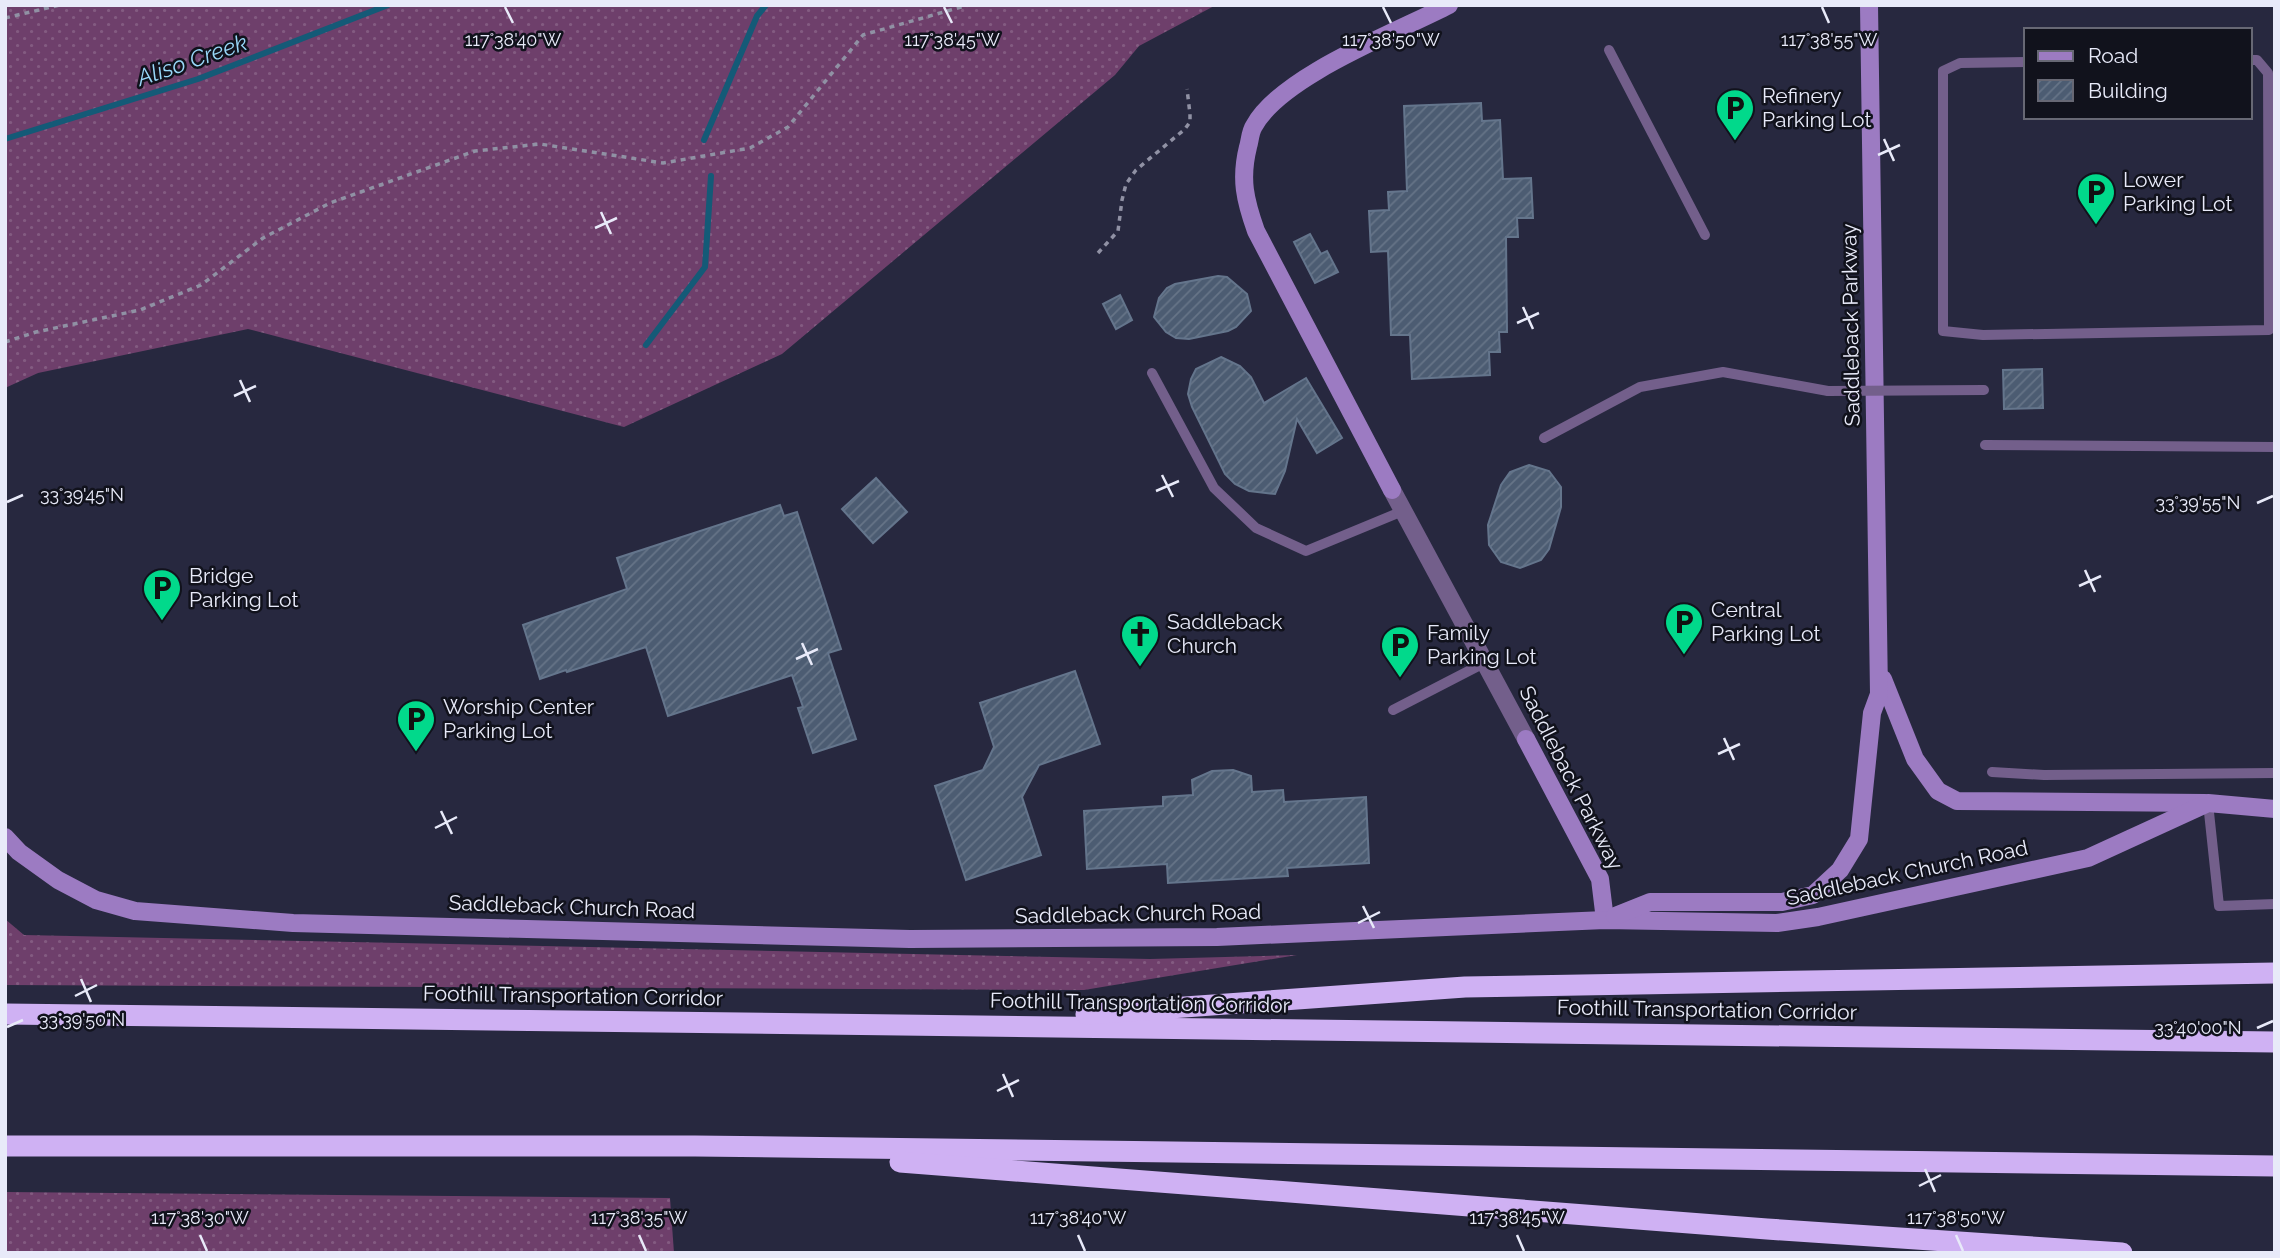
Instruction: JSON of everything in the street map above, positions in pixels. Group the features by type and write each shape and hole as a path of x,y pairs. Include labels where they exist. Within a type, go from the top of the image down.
{"highway":[{"path":"937,1025 1465,987 2275,972"},
{"name":"Foothill Transportation Corridor","path":"5,1014 2275,1042"},
{"path":"5,1146 695,1146 2275,1166"},
{"path":"695,1146 1767,1229 2122,1253"}],"main road":[{"name":"Saddleback Parkway","path":"1392,490 1256,231 1246,201 1243,168 1253,127 1279,96 1308,76 1449,5"},
{"name":"Saddleback Parkway","path":"1526,739 1600,878 1605,920 1650,902 1782,902 1813,895 1840,870 1859,839 1872,713 1880,694 1869,5"},
{"path":"1879,669 1915,759 1938,791 1957,801 2208,803"},
{"name":"Saddleback Church Road","path":"5,837 19,852 58,880 96,900 135,911 293,922 924,939 1217,937 1605,920 1777,923 1818,917 2088,858 2208,803 2275,809"}],"street":[{"name":"Saddleback Parkway","path":"1392,490 1526,739"}],"lane":[{"path":"1609,50 1705,235"},
{"path":"2024,62 1960,63 1943,71 1943,331 1983,335 2269,330 2268,73 2257,60 2252,60"},
{"path":"1544,438 1640,387 1723,372 1828,391 1984,390"},
{"path":"1152,373 1214,488 1256,528 1306,551 1403,511"},
{"path":"1984,445 2275,447"},
{"path":"1393,710 1486,662"},
{"path":"1992,772 2044,775 2275,773"},
{"path":"2208,803 2219,906 2275,904"}],"path":[{"path":"5,18 60,5"},
{"path":"5,342 36,332 141,310 201,285 263,238 330,203 475,151 540,144 663,163 750,149 788,127 863,36 968,5"},
{"path":"1098,253 1118,231 1126,184 1136,170 1190,122 1187,89"}],"shaded area":[{"path":"5,5 1216,5 1139,46 1115,75 782,354 624,427 248,329 38,373 5,388"},
{"path":"5,919 24,935 1150,959 1297,955 1084,990 5,985"},
{"path":"5,1192 670,1198 674,1253 5,1253"}],"building":[{"path":"1481,103 1482,121 1500,120 1503,179 1531,178 1533,218 1517,218 1518,237 1506,237 1507,332 1499,332 1500,352 1489,352 1490,375 1412,379 1410,335 1391,335 1388,251 1371,252 1369,211 1389,210 1388,192 1407,191 1404,106"},
{"path":"1310,234 1321,254 1327,251 1338,272 1315,283 1294,242"},
{"path":"1218,276 1227,277 1247,294 1251,311 1236,327 1228,331 1189,339 1176,338 1166,332 1154,317 1159,298 1167,288"},
{"path":"1120,295 1132,320 1116,329 1103,304"},
{"path":"1221,357 1240,366 1251,377 1264,403 1306,378 1342,438 1317,453 1297,419 1285,471 1275,494 1249,491 1235,484 1225,474 1192,407 1188,394 1196,369"},
{"path":"2042,369 2043,408 2004,409 2003,370"},
{"path":"1529,465 1549,471 1561,487 1561,507 1549,549 1541,560 1520,568 1501,562 1489,545 1488,525 1501,485 1510,472"},
{"path":"876,478 907,512 873,543 842,509"},
{"path":"780,505 784,516 797,512 841,649 828,653 856,739 813,753 798,708 803,707 792,675 668,716 646,647 540,679 523,625 627,589 617,558"},
{"path":"1075,671 1100,744 1039,765 1022,797 1041,855 966,880 935,786 983,770 994,747 980,703"},
{"path":"1233,770 1251,776 1252,792 1283,790 1284,802 1366,797 1369,863 1287,868 1288,876 1168,883 1167,864 1087,869 1084,811 1163,806 1163,797 1193,795 1192,780 1212,771"}],"waterway":[{"name":"Aliso Creek","path":"5,139 198,79 388,5"},
{"path":"704,140 757,16 766,5"},
{"path":"646,345 705,267 711,176"}],"place":[{"name":"Refinery Parking Lot","path":"1735,142"},
{"name":"Lower Parking Lot","path":"2096,226"},
{"name":"Bridge Parking Lot","path":"162,622"},
{"name":"Central Parking Lot","path":"1684,656"},
{"name":"Saddleback Church","path":"1140,668"},
{"name":"Family Parking Lot","path":"1400,679"},
{"name":"Worship Center Parking Lot","path":"416,753"}]}
